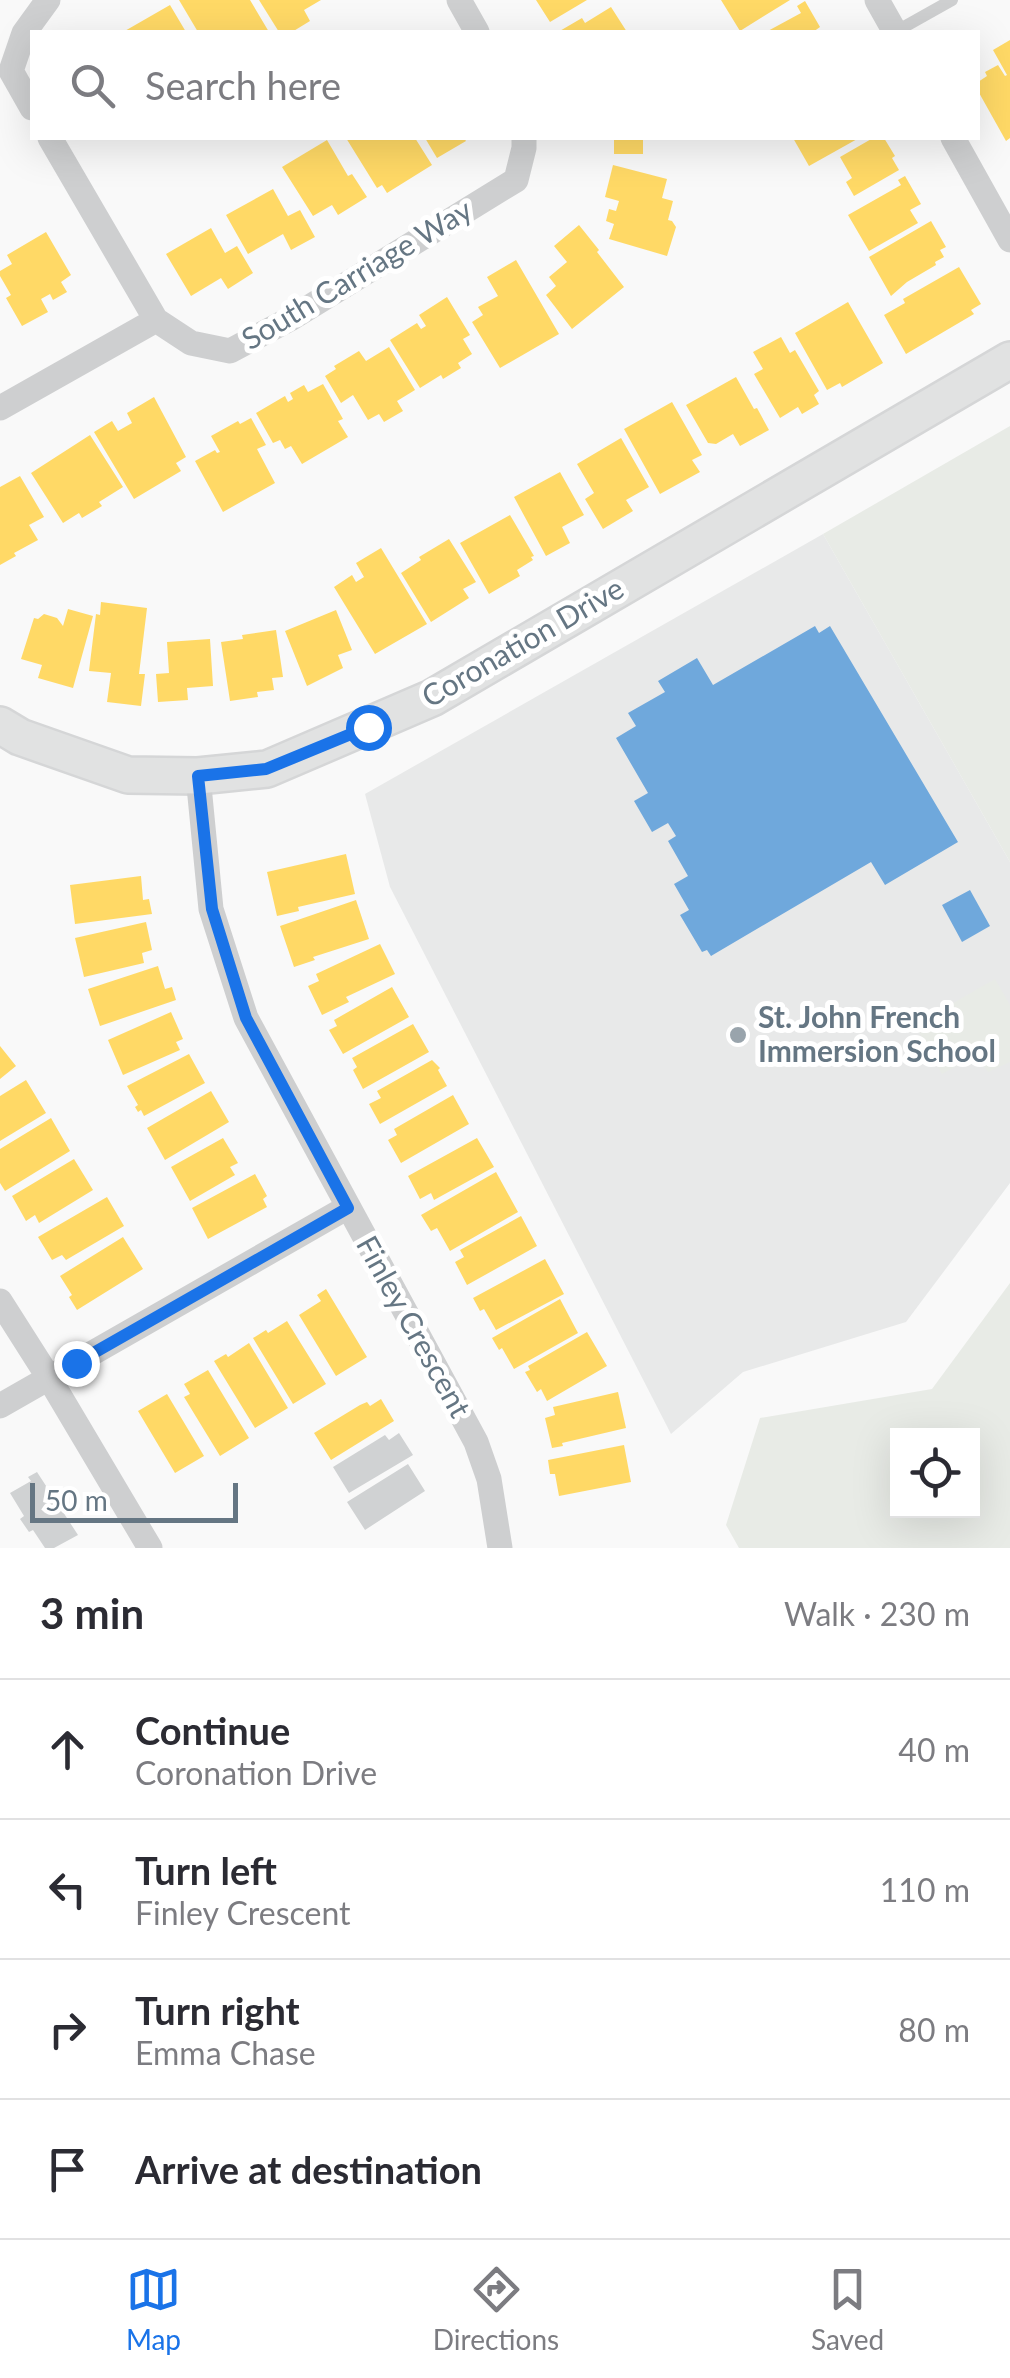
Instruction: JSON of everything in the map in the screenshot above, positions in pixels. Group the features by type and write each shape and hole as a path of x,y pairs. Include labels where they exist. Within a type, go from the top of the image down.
{"street":[{"path":"30,104 11,71 24,34 48,0"},
{"path":"459,0 477,30"},
{"path":"876,0 894,30"},
{"name":"South Carriage Way","path":"51,140 156,320 191,344 230,351 290,319 516,180 524,140"},
{"path":"954,140 1010,240"},
{"path":"0,408 156,320"},
{"name":"Coronation Drive","path":"0,725 20,737 128,775 198,776 266,769 432,698 1010,360"},
{"name":"Finley Crescent","path":"198,776 212,909 246,1018 476,1442 489,1479 500,1548"},
{"path":"0,1406 348,1208"},
{"path":"0,1302 150,1548"}],"lane":[{"path":"899,30 952,0"}],"shaded area":[{"path":"1010,426 1010,862 823,534"},
{"name":"St. John French Immersion School","path":"823,534 1010,862 1010,1183 906,1322 743,1372 671,1434 390,887 365,794"},
{"path":"995,979 1010,1005 1010,1062 988,1072 976,1055 942,1074 915,1025"},
{"path":"1010,1283 1010,1548 739,1548 726,1525 760,1418 932,1389"}],"building: Homes":[{"path":"179,0 250,0 268,30 197,30"},
{"path":"259,0 321,0 304,10 310,21 295,30 278,30"},
{"path":"536,0 587,0 550,22"},
{"path":"721,0 790,0 742,30"},
{"path":"805,1 820,27 770,30 801,13 797,6"},
{"path":"170,5 185,30 126,30"},
{"path":"611,7 626,30 561,30 582,18 585,23"},
{"path":"1010,40 1010,138 1006,141 980,95 980,81 987,76 985,72 998,65 1007,75 993,50"},
{"path":"327,140 348,176 352,174 367,197 338,215 332,205 313,216 282,167"},
{"path":"347,140 416,140 432,165 387,193 382,185 377,188"},
{"path":"426,140 466,141 437,158"},
{"path":"614,140 643,140 643,154 614,154"},
{"path":"794,140 855,140 809,166"},
{"path":"870,140 885,140 899,170 854,196 846,182 852,178 840,157"},
{"path":"613,165 667,179 662,198 673,201 668,220 676,227 667,256 609,239 614,224 606,221 609,209 616,211 619,201 605,197"},
{"path":"905,176 921,204 910,210 918,223 869,251 848,215 901,185 898,180"},
{"path":"273,189 288,216 300,210 315,237 291,250 283,234 248,254 226,215"},
{"path":"931,221 946,247 940,250 944,257 891,296 869,257"},
{"path":"579,225 624,287 572,329 546,295 556,286 549,277 567,262 554,246"},
{"path":"211,228 225,253 237,246 253,273 228,289 221,278 191,296 166,254"},
{"path":"46,232 71,275 61,282 67,292 53,300 50,294 41,299 48,312 22,326 6,298 11,295 0,271 12,264 7,255"},
{"path":"516,260 559,334 500,368 472,322 483,315 478,307 498,296 487,277"},
{"path":"959,267 981,304 971,310 974,314 906,354 884,315 905,303 903,299"},
{"path":"447,297 470,335 463,339 472,354 458,363 461,368 420,388 390,340 417,323 421,329 426,326 419,315"},
{"path":"848,302 883,363 842,387 840,383 827,390 795,333"},
{"path":"781,337 790,353 795,350 819,391 814,395 819,404 802,414 798,407 780,418 754,374 763,369 753,352"},
{"path":"389,347 415,390 397,401 403,411 384,422 379,414 368,420 353,395 341,403 325,376 359,351 366,361"},
{"path":"736,377 769,430 740,446 733,434 716,444 708,443 686,405"},
{"path":"323,384 343,419 338,421 348,437 302,464 291,446 285,449 280,440 273,443 256,413 285,396 288,402 293,399 290,393 304,385 308,392"},
{"path":"154,397 186,457 176,463 181,471 134,499 94,432 112,421 118,431 132,423 127,413"},
{"path":"672,402 702,455 692,460 700,472 660,494 624,429"},
{"path":"251,418 266,445 257,449 275,483 223,512 195,461 215,450 220,452 211,436"},
{"path":"90,435 123,487 82,518 79,513 63,523 31,473"},
{"path":"621,438 649,487 626,500 633,511 603,529 585,499 594,493 577,464"},
{"path":"560,472 584,515 562,527 570,543 546,556 514,497"},
{"path":"20,476 44,517 29,525 38,540 0,565 0,487"},
{"path":"510,515 533,560 517,570 520,576 489,594 460,543"},
{"path":"449,539 476,582 463,589 469,598 431,622 401,573"},
{"path":"381,548 427,624 375,654 334,587 352,575 356,582 364,577 356,563"},
{"path":"101,602 147,608 139,674 145,674 141,706 107,702 111,673 89,671"},
{"path":"68,609 93,616 73,688 38,678 42,665 21,659 34,618 44,614 57,618 63,626"},
{"path":"336,610 352,650 338,655 343,668 307,686 285,631"},
{"path":"276,630 283,677 272,678 274,690 230,701 221,642"},
{"path":"210,639 213,686 187,688 188,700 158,702 156,674 169,673 167,642"},
{"path":"346,854 355,894 277,916 267,872"},
{"path":"141,876 143,900 149,899 152,914 75,924 70,885"},
{"path":"356,900 369,939 294,967 280,926"},
{"path":"146,922 152,950 142,953 144,963 84,977 75,938"},
{"path":"380,944 395,974 346,997 349,1002 322,1015 308,986 319,981 316,974"},
{"path":"158,966 165,989 172,987 176,1000 100,1026 88,989"},
{"path":"392,987 409,1017 343,1054 329,1030 337,1026 334,1020"},
{"path":"171,1012 183,1039 176,1042 180,1050 123,1075 108,1040"},
{"path":"413,1024 429,1052 363,1089 353,1070 357,1067 352,1058"},
{"path":"0,1046 16,1066 0,1079"},
{"path":"189,1054 205,1083 144,1116 141,1110 138,1112 127,1086"},
{"path":"432,1060 447,1086 380,1124 369,1104 381,1098 377,1091"},
{"path":"26,1080 46,1113 0,1141 0,1096"},
{"path":"211,1091 229,1122 165,1160 147,1128"},
{"path":"453,1095 469,1124 401,1163 388,1140 397,1135 394,1129"},
{"path":"51,1118 70,1151 5,1191 0,1183 0,1149"},
{"path":"223,1138 238,1163 230,1167 235,1175 190,1201 171,1167"},
{"path":"477,1138 494,1167 434,1200 431,1193 420,1199 408,1176"},
{"path":"74,1159 93,1190 39,1223 35,1215 26,1221 12,1196"},
{"path":"496,1172 518,1212 450,1251 437,1228 431,1231 421,1215"},
{"path":"255,1174 267,1196 263,1199 267,1207 208,1239 192,1208"},
{"path":"107,1197 124,1226 66,1260 62,1255 52,1260 38,1237"},
{"path":"521,1216 537,1246 467,1285 455,1262 464,1257 460,1250"},
{"path":"123,1237 143,1269 77,1310 60,1276"},
{"path":"545,1259 564,1294 496,1330 473,1298"},
{"path":"326,1289 367,1357 336,1376 299,1315 321,1301 317,1295"},
{"path":"560,1299 578,1333 514,1369 492,1338"},
{"path":"287,1321 326,1384 293,1404 253,1338"},
{"path":"587,1332 607,1366 547,1401 525,1372 530,1370 528,1366"},
{"path":"249,1343 288,1408 255,1428 214,1361"},
{"path":"208,1370 249,1438 220,1456 184,1397 190,1394 184,1384"},
{"path":"618,1392 626,1428 552,1448 545,1418 555,1415 553,1407"},
{"path":"167,1394 204,1456 175,1473 138,1411"},
{"path":"381,1399 394,1421 331,1460 314,1433 360,1405 367,1402 370,1406"},
{"path":"624,1445 631,1482 559,1496 548,1460"}],"building: Schools":[{"path":"815,626 819,633 830,626 958,842 885,885 871,862 711,956 707,950 702,952 680,915 689,910 674,884 688,876 668,841 676,836 668,823 652,832 634,801 648,793 616,738 636,726 628,713 665,692 658,681 697,658 713,685"},
{"path":"970,890 990,926 962,942 942,905"}],"building: Other":[{"path":"399,1433 413,1455 349,1493 333,1467 385,1435 389,1440"},
{"path":"408,1464 425,1491 365,1530 347,1502"},
{"path":"37,1472 78,1535 54,1548 45,1548 33,1530 29,1532 10,1493 31,1481 28,1477"}],"place":[{"name":"St. John French Immersion School","path":"738,1035"}],"route":[{"path":"76,1363 348,1208 246,1018 212,909 198,776 266,769 368,727"}]}
